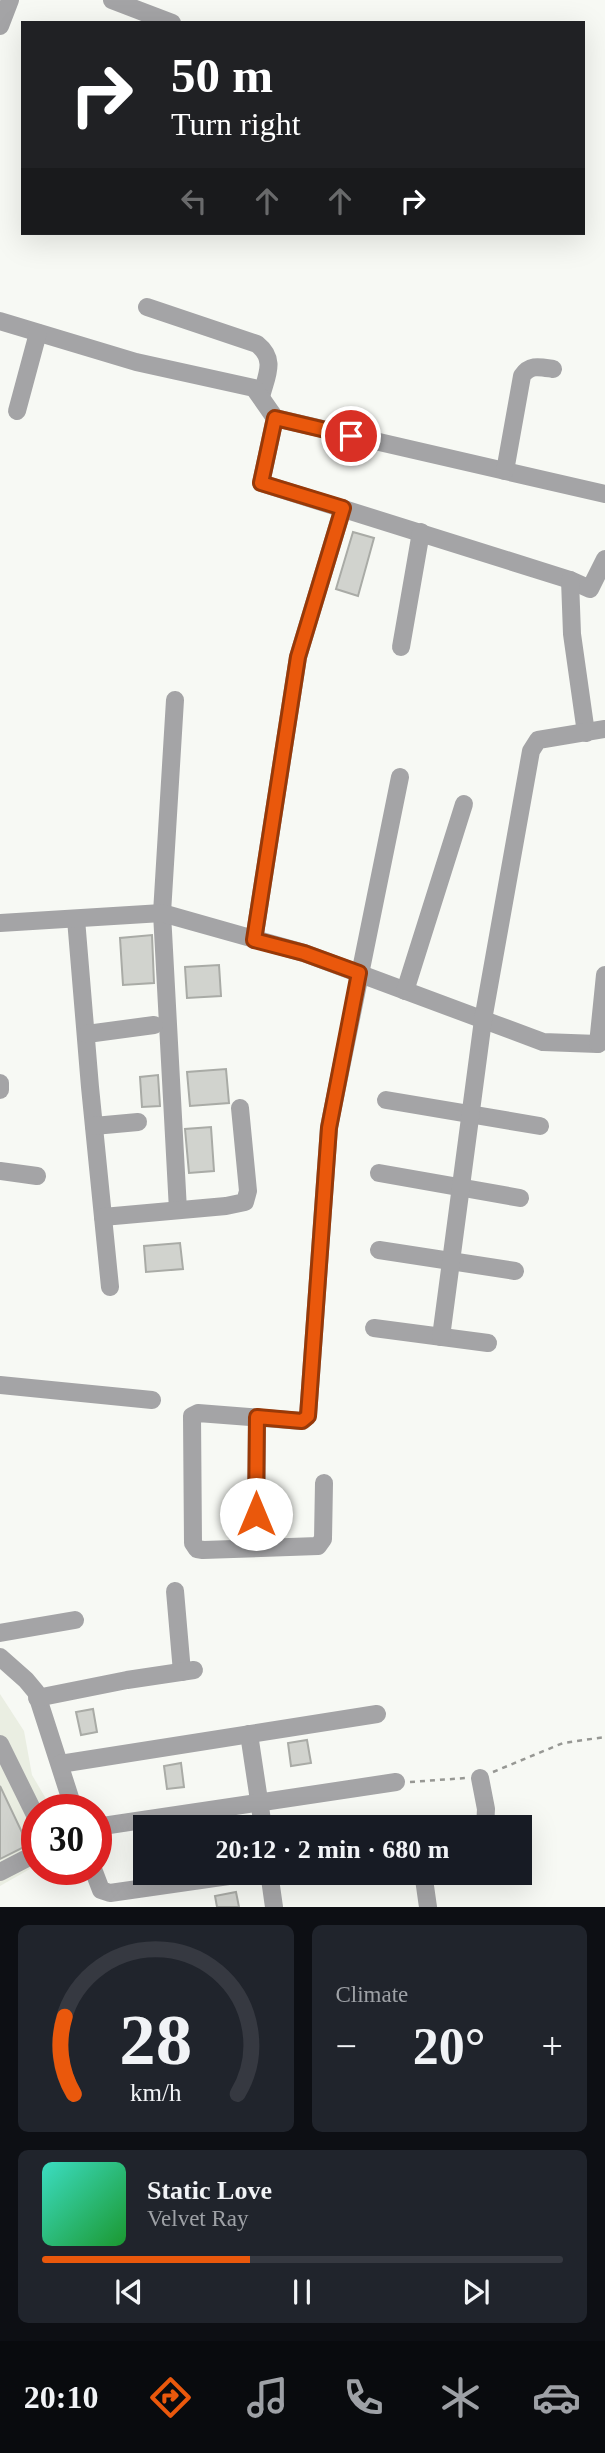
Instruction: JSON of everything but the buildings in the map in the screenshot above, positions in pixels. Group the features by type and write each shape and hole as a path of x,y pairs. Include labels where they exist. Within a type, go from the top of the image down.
{"street":[{"path":"0,26 10,0"},
{"path":"112,0 167,21"},
{"path":"147,307 257,344 266,351 270,361 261,397"},
{"path":"0,321 136,362 254,388 275,418 605,494"},
{"path":"17,411 38,333"},
{"path":"505,471 522,376 527,369 535,367 552,369"},
{"path":"275,418 261,483 597,589 605,559"},
{"path":"254,940 298,657 343,508"},
{"path":"401,647 421,532"},
{"path":"570,580 572,634 586,733"},
{"path":"175,700 162,913 178,1210"},
{"path":"441,1337 483,1020 531,751 538,740 605,729"},
{"path":"324,1482 321,1544 309,1547 202,1550 197,1549 193,1543 192,1416 198,1413 302,1421 308,1416 329,1128 400,777"},
{"path":"405,991 464,804"},
{"path":"0,923 162,913 304,953 543,1042 602,1042 605,975"},
{"path":"76,919 110,1287"},
{"path":"87,1034 154,1026"},
{"path":"0,1083 0,1090"},
{"path":"386,1100 540,1126"},
{"path":"103,1217 246,1202 248,1191 240,1108"},
{"path":"94,1126 138,1122"},
{"path":"0,1171 37,1176"},
{"path":"379,1173 520,1198"},
{"path":"379,1250 516,1271"},
{"path":"374,1328 488,1343"},
{"path":"0,1385 152,1400"},
{"path":"256,1548 257,1417"},
{"path":"37,1699 188,1671 175,1591"},
{"path":"0,1633 75,1620"},
{"path":"0,1657 26,1680 37,1699 69,1794"},
{"path":"60,1764 377,1714"},
{"path":"249,1734 261,1815"},
{"path":"0,1744 25,1794"},
{"path":"480,1777 486,1815"},
{"path":"112,1825 396,1782"},
{"path":"0,1872 21,1861"},
{"path":"99,1885 101,1890 110,1893 166,1885"},
{"path":"271,1885 274,1907"},
{"path":"425,1885 428,1907"}],"path":[{"path":"396,1782 480,1777 563,1743 605,1737"}],"shaded area":[{"path":"0,1694 24,1731 32,1775 43,1794 21,1794 21,1874 0,1886"}],"route":[{"path":"256,1514 257,1417 302,1421 308,1416 329,1128 359,973 304,953 254,940 298,657 343,508 261,483 275,418 351,436"}]}
